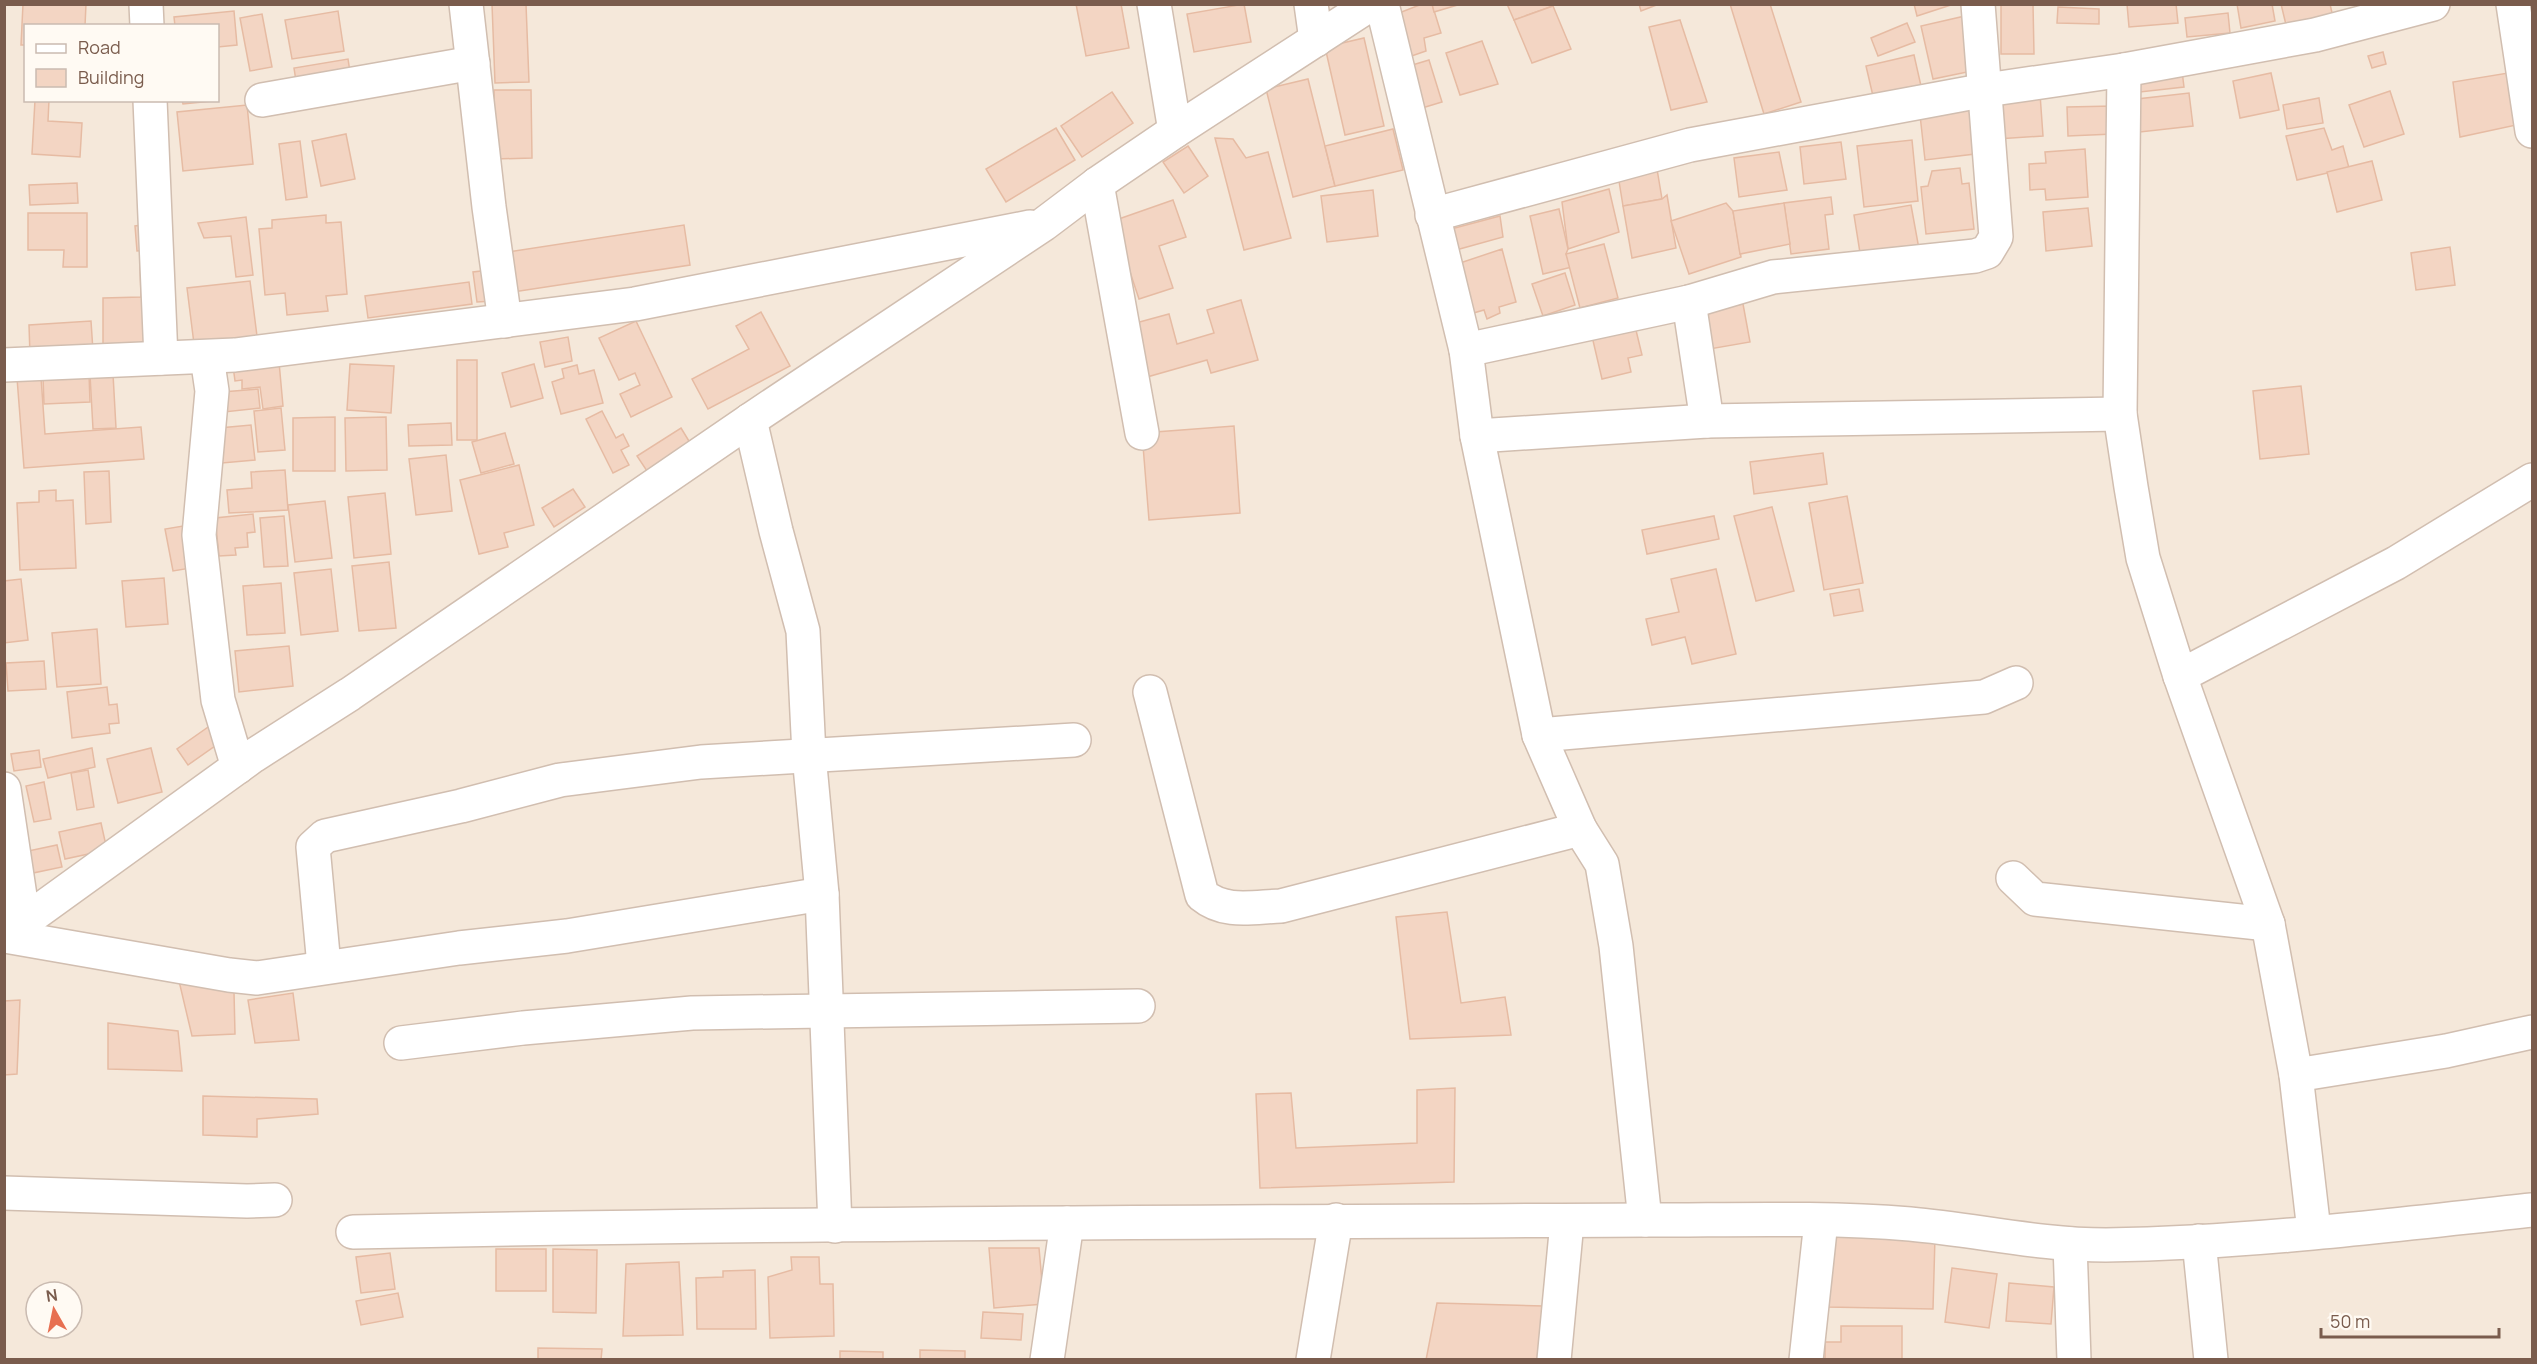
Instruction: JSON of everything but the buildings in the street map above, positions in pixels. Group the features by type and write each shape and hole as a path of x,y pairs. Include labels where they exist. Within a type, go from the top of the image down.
{"street":[{"path":"146,4 147,24"},
{"path":"466,4 489,207 505,321"},
{"path":"1154,4 1175,131"},
{"path":"1311,4 1316,40"},
{"path":"11,932 238,767 350,694 750,420 1044,224 1097,184 1175,131 1371,4"},
{"path":"1382,4 1466,350 1477,436 1539,735 1580,829 1602,864 1616,946 1645,1220"},
{"path":"1466,350 1689,302 1773,277 1975,256 1987,252 1996,237 1978,4"},
{"path":"1432,215 1690,145 1986,90 2124,70 2315,35 2433,4"},
{"path":"2513,4 2532,131"},
{"path":"262,100 473,63"},
{"path":"2124,70 2120,414 2143,558 2180,676 2268,924 2296,1075 2314,1231"},
{"path":"150,102 161,357"},
{"path":"1097,184 1142,433"},
{"path":"4,365 161,357 207,357 635,304 1044,224"},
{"path":"1689,302 1707,421"},
{"path":"207,357 212,391 200,535 218,700 238,767"},
{"path":"1477,436 1707,421 2120,414"},
{"path":"750,420 776,531 803,631 809,755 822,894 835,1226"},
{"path":"2180,676 2396,563 2532,480"},
{"path":"1539,735 1984,697 2016,683"},
{"path":"1150,692 1202,895 1214,905 1231,908 1281,906 1580,829"},
{"path":"324,966 313,847 325,836 461,806 560,780 701,762 1074,740"},
{"path":"4,789 11,932"},
{"path":"2013,878 2035,898 2268,924"},
{"path":"11,932 229,975 257,978 324,966 567,936 822,894"},
{"path":"401,1044 523,1028 681,1014 827,1009 1138,1006"},
{"path":"2296,1075 2446,1051 2532,1032"},
{"path":"4,1193 275,1200"},
{"path":"353,1232 693,1224 835,1226 1336,1220 1821,1221 1908,1224 2070,1244 2199,1241 2532,1210"},
{"path":"1313,1359 1336,1220"},
{"path":"1554,1359 1568,1221"},
{"path":"1806,1359 1821,1221"},
{"path":"1047,1359 1067,1223"},
{"path":"2199,1241 2211,1359"},
{"path":"2070,1244 2074,1359"}],"shaded area":[{"path":"5,5 2532,5 2532,1359 5,1359"}]}
